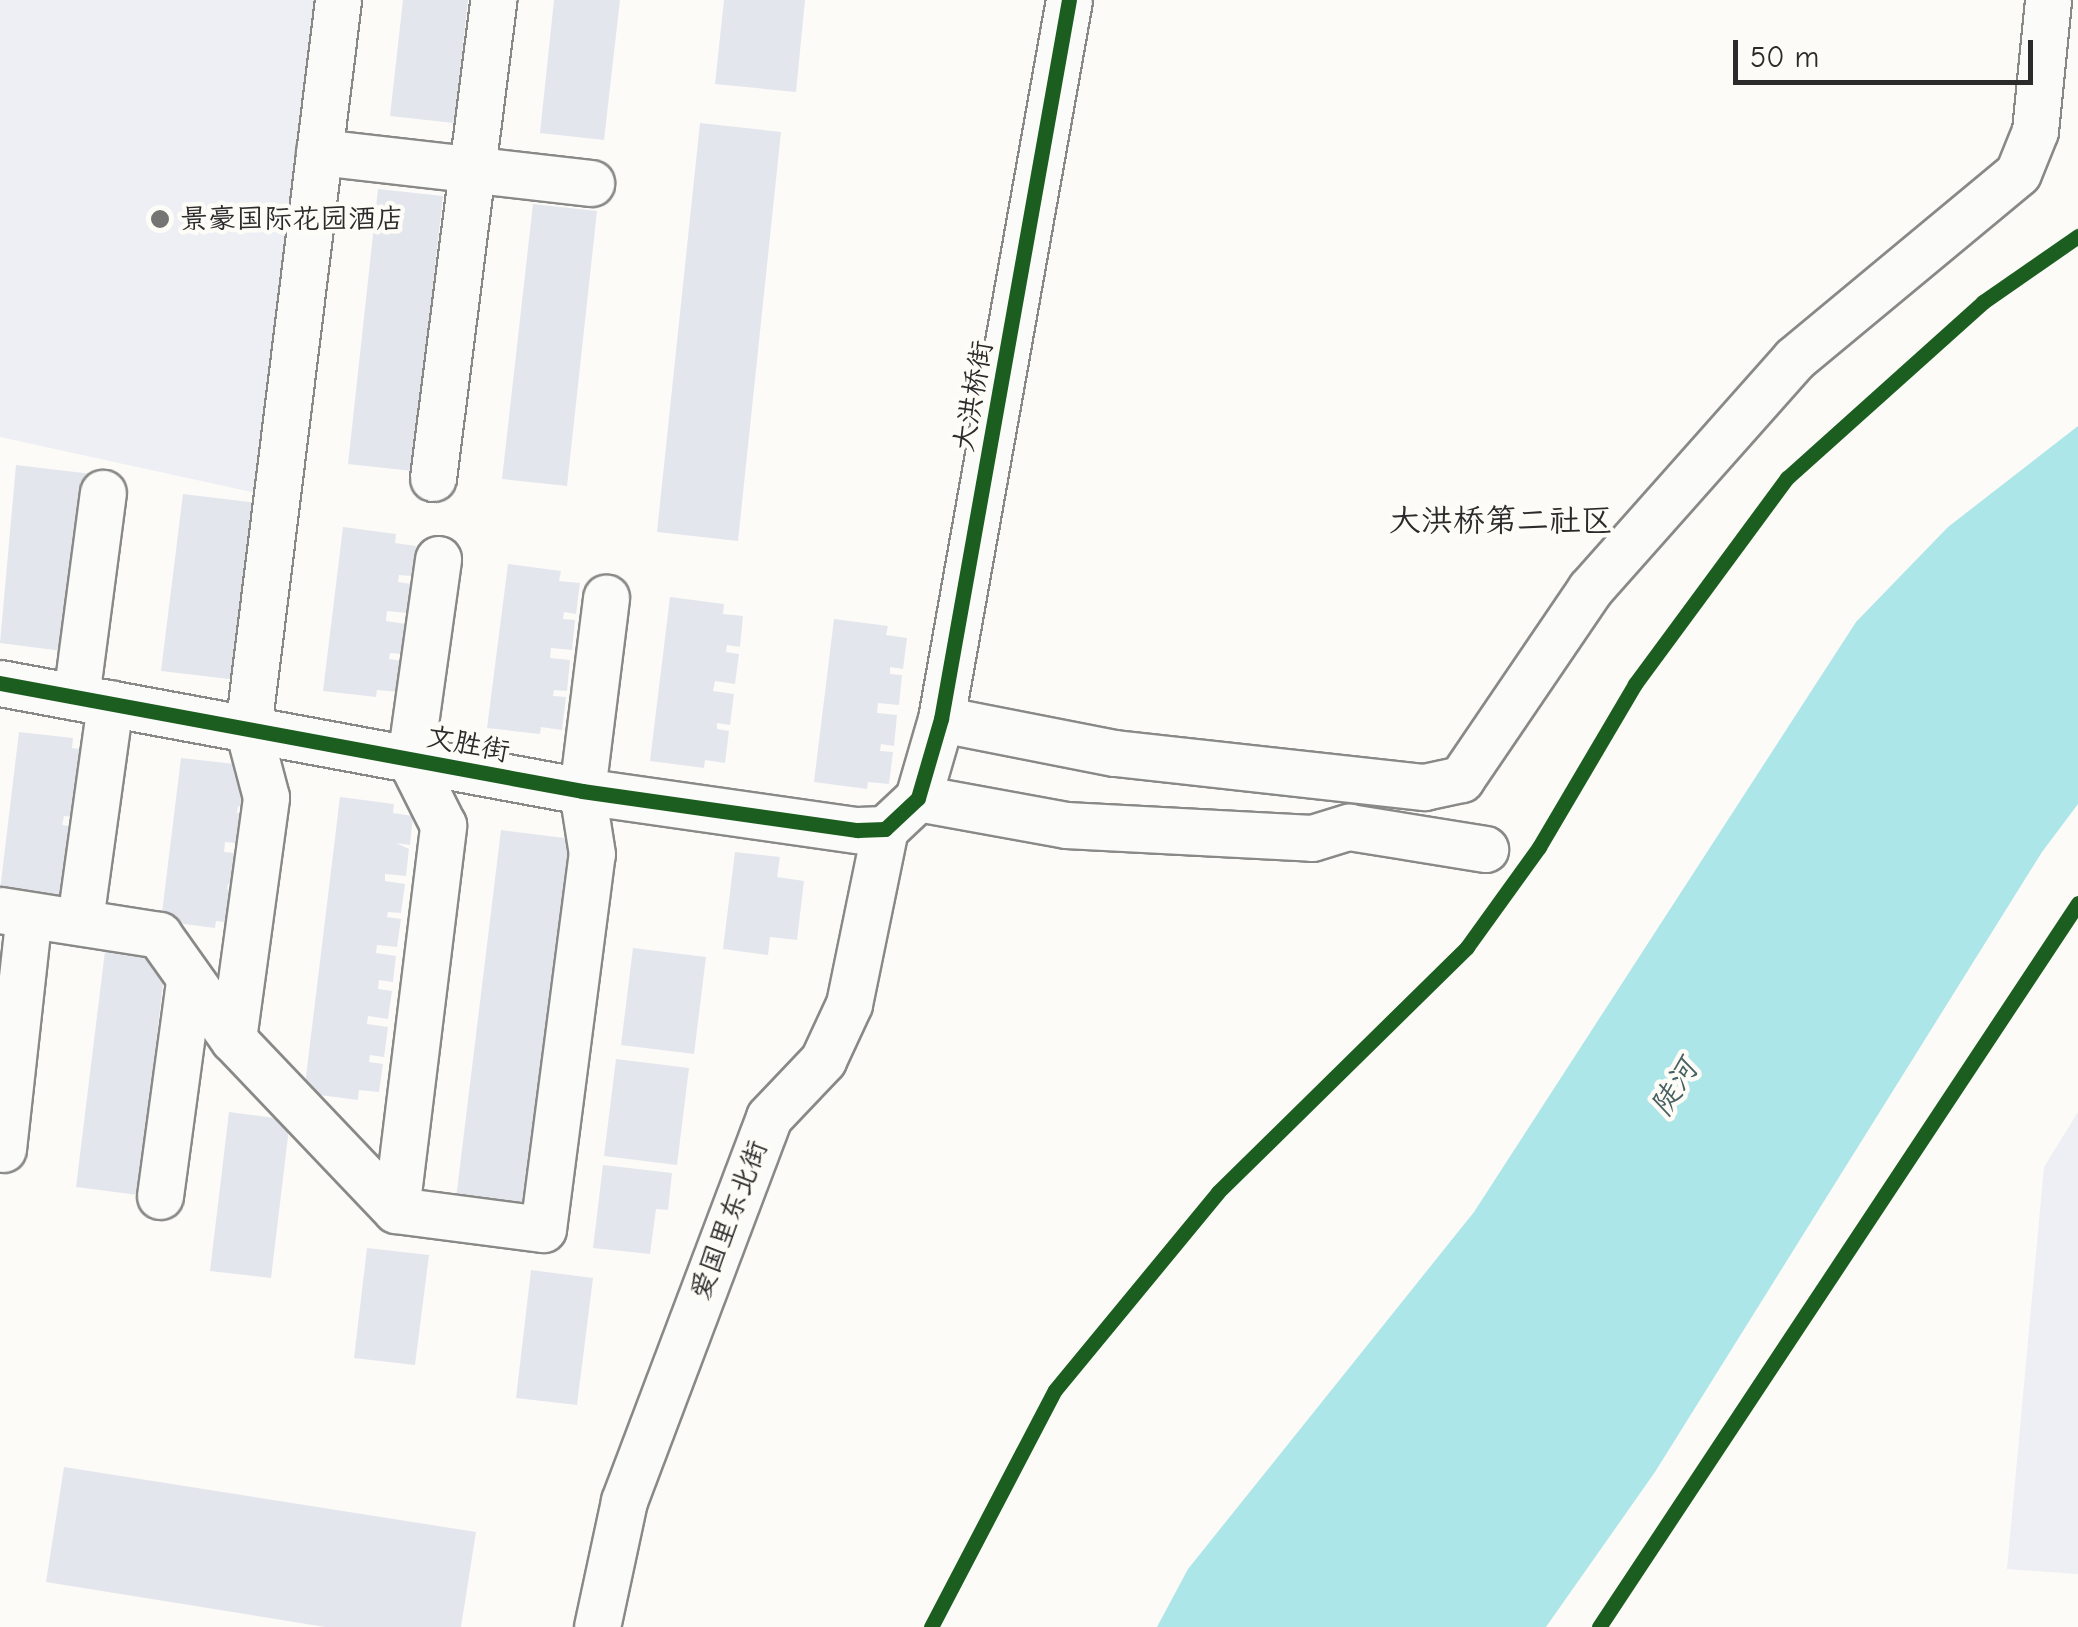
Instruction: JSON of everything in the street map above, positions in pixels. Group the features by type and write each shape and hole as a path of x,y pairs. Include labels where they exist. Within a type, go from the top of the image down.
{"street":[{"path":"232,1039 266,798 248,729 338,0"},
{"path":"433,478 493,0"},
{"name":"大洪桥街","path":"918,798 941,719 1069,0"},
{"path":"941,719 1134,756 1424,787 1461,779 1590,589 1794,359 2018,173 2035,131 2048,0"},
{"path":"319,152 591,183"},
{"path":"80,920 102,493"},
{"path":"396,1210 442,825 410,759 438,559"},
{"path":"2,1149 14,912 80,920 159,935 188,982 232,1039 396,1210 543,1229 592,854 582,791 606,597"},
{"name":"文胜街","path":"0,683 582,791 857,830 885,828"},
{"path":"885,828 918,798 1066,825 1312,838 1349,827 1485,849"},
{"name":"爱国里东北街","path":"596,1627 624,1501 769,1116 824,1060 849,1004 885,828"},
{"path":"160,1196 188,982"}],"shaded area":[{"name":"景豪国际花园酒店","path":"0,0 347,0 284,499 0,437"},
{"path":"2078,1112 2078,1574 2007,1569 2044,1167"}],"water":[{"name":"陡河","path":"2078,426 2078,804 2042,852 1655,1472 1546,1627 1157,1627 1188,1569 1474,1212 1856,622 1948,527"}],"building":[{"path":"403,0 468,0 454,123 390,116"},
{"path":"554,0 620,0 604,140 540,133"},
{"path":"724,0 805,0 796,92 715,84"},
{"path":"700,123 781,132 738,541 657,532"},
{"path":"378,189 443,196 412,471 348,464"},
{"path":"533,204 597,211 567,486 502,479"},
{"path":"16,465 92,474 70,652 0,643"},
{"path":"183,494 259,503 238,680 161,671"},
{"path":"343,527 396,534 395,543 416,546 412,576 399,575 398,582 411,584 407,613 387,611 386,621 406,624 402,654 390,653 389,659 402,661 398,692 377,690 376,697 323,691"},
{"path":"508,564 561,571 559,581 580,583 576,614 564,612 563,619 575,620 572,650 551,648 550,658 570,660 567,691 554,690 553,696 566,697 562,730 541,727 540,734 487,728"},
{"path":"670,597 724,604 723,614 743,616 740,647 727,645 726,652 739,654 735,684 715,681 713,691 734,694 730,725 717,723 717,729 729,731 725,763 705,760 704,768 650,761"},
{"path":"834,619 888,626 886,635 907,638 903,669 890,667 890,674 902,675 899,705 878,703 877,713 897,715 894,746 881,744 880,751 893,752 889,784 868,782 867,789 814,782"},
{"path":"19,732 73,738 72,748 92,751 89,781 76,780 75,786 88,788 84,818 64,816 62,825 83,828 74,897 54,895 53,902 0,890"},
{"path":"181,758 235,764 234,774 254,777 250,807 238,806 237,813 250,814 246,844 225,842 224,852 245,854 241,885 228,884 227,889 240,891 236,923 216,921 215,928 161,921"},
{"path":"340,797 394,804 393,813 413,816 410,845 396,843 409,849 406,876 385,874 385,881 405,884 401,913 388,912 387,917 401,919 397,947 377,945 376,953 396,956 393,982 379,980 378,989 392,991 388,1019 368,1016 367,1024 388,1027 384,1057 370,1055 369,1062 383,1064 379,1092 359,1090 358,1100 304,1093"},
{"path":"501,830 573,839 526,1224 454,1215"},
{"path":"735,852 780,857 777,877 804,881 797,940 770,937 768,955 723,949"},
{"path":"633,948 706,957 694,1054 621,1045"},
{"path":"105,951 166,959 138,1195 76,1187"},
{"path":"616,1059 689,1068 677,1165 604,1156"},
{"path":"229,1112 290,1120 271,1278 210,1271"},
{"path":"603,1165 672,1173 668,1210 656,1209 650,1254 593,1248"},
{"path":"367,1248 429,1255 415,1365 354,1358"},
{"path":"531,1270 593,1278 577,1405 516,1398"},
{"path":"64,1467 476,1532 461,1627 325,1627 46,1582"}],"cycle path":[{"path":"0,683 582,791 857,830 885,829 918,798 941,719 1069,0"},
{"path":"931,1627 1055,1390 1218,1192 1467,947 1539,847 1635,684 1787,478 1983,302 2078,236"},
{"path":"1599,1627 2078,903"}],"place":[{"name":"景豪国际花园酒店","path":"160,219"}],"district":[{"name":"大洪桥第二社区","path":"1501,521"}]}
